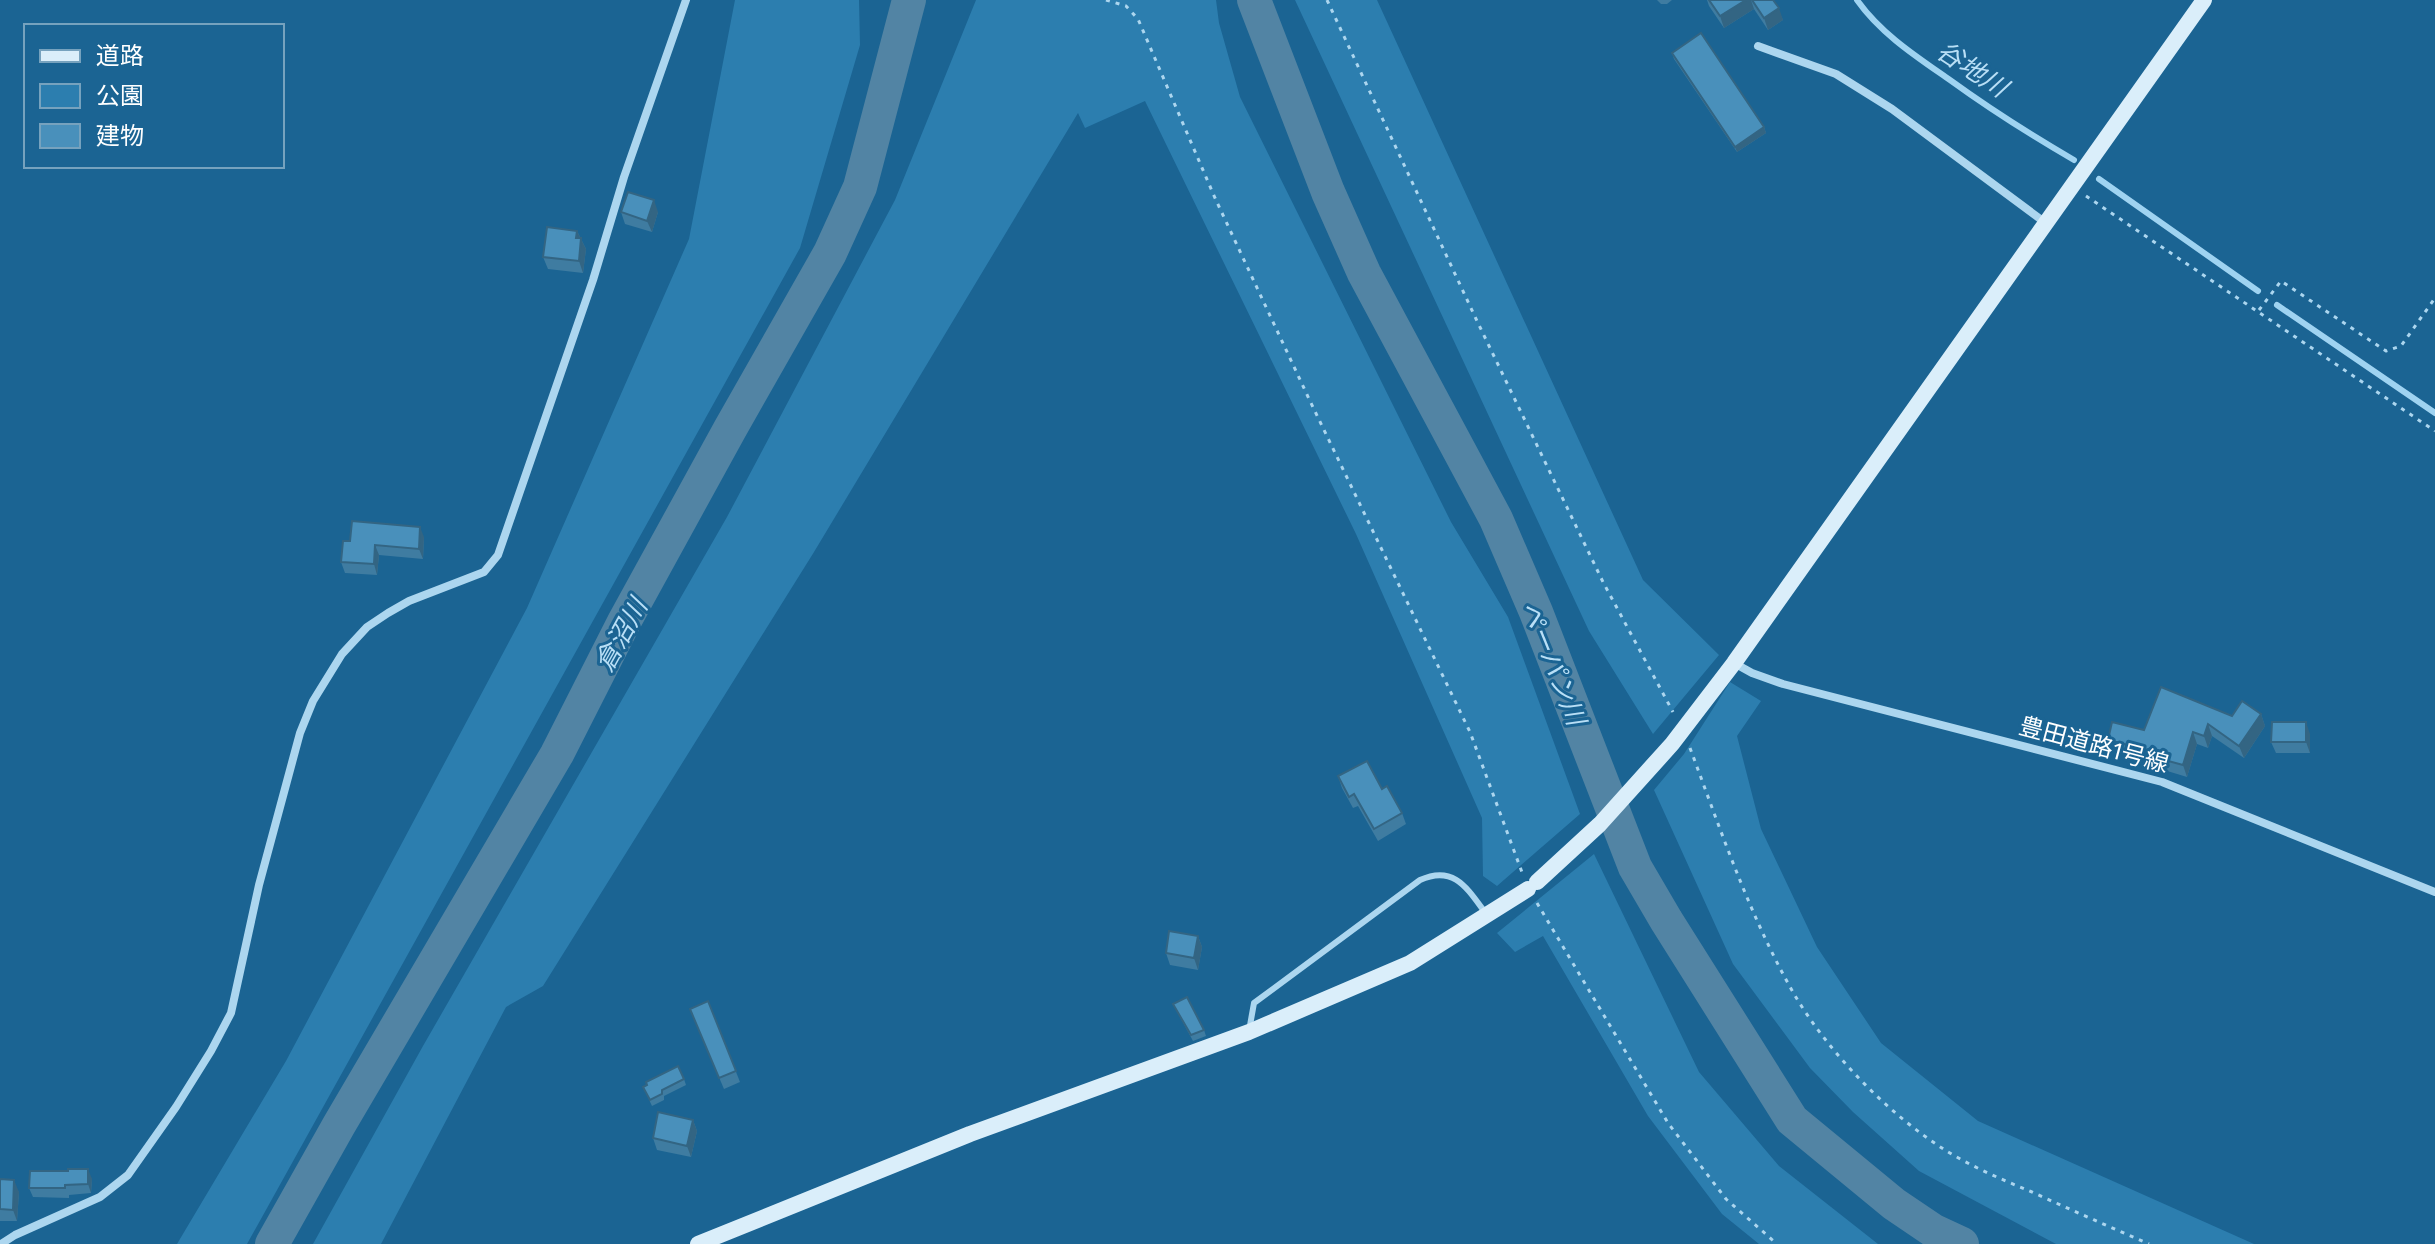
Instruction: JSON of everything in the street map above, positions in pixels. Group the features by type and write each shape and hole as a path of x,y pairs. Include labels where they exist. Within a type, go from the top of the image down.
{"street":[{"path":"1,1244 100,1197 128,1175 211,1051 231,1013 259,885 300,733 313,701 342,654 367,627 388,613 409,601 484,572 498,555 686,0"},
{"path":"698,1244 970,1134 1249,1032 1410,963 1533,885 1600,824 1672,744 1734,663 2204,0"},
{"path":"1758,46 1836,74 1892,109 2047,224"},
{"name":"豊田道路1号線","path":"1734,663 1783,684 2162,782 2435,892"}],"lane":[{"path":"1249,1032 1254,1003 1420,880 1434,873 1455,878 1465,885 1487,915"}],"path":[{"path":"1106,0 1126,6 1138,19 1215,198 1470,732 1533,885 1668,1123 1726,1199 1777,1244"},
{"path":"1327,0 1477,321 1632,640 1683,730 1733,863 1795,995 1830,1046 1874,1092 1907,1123 1946,1151 2003,1180 2149,1244"},
{"path":"2072,186 2435,431"},
{"path":"2259,310 2281,281 2386,351 2401,346 2435,298"}],"green space":[{"path":"735,0 859,0 860,45 800,248 247,1244 177,1244 286,1061 527,608 689,239"},
{"path":"976,0 1216,0 1219,23 1240,97 1451,522 1508,617 1580,814 1497,886 1483,876 1482,818 1356,534 1145,101 1085,128 1078,113 814,552 543,986 506,1007 381,1244 313,1244 727,517 895,200"},
{"path":"1295,0 1377,0 1643,580 1719,655 1653,734 1589,631"},
{"path":"1730,682 1761,701 1737,736 1761,829 1817,947 1881,1043 1978,1121 2254,1244 2056,1244 1919,1171 1853,1112 1810,1068 1733,964 1654,790 1684,754"},
{"path":"1594,854 1699,1072 1779,1166 1878,1244 1759,1244 1722,1214 1648,1116 1543,936 1515,952 1497,933"}],"building":[{"path":"1709,0 1746,0 1720,16"},
{"path":"1752,0 1773,0 1779,8 1764,18"},
{"path":"1701,33 1764,127 1735,147 1672,53"},
{"path":"628,192 654,200 647,221 621,212"},
{"path":"547,227 577,231 576,238 581,238 579,261 543,257"},
{"path":"352,521 420,527 419,549 375,545 374,564 341,562 343,541 350,541"},
{"path":"2161,687 2232,716 2242,701 2261,714 2239,746 2208,724 2204,736 2193,732 2183,765 2150,756 2152,751 2108,740 2112,722 2144,730"},
{"path":"2272,722 2306,722 2306,742 2271,742"},
{"path":"1367,761 1382,789 1387,786 1402,813 1374,829 1354,794 1349,797 1338,776"},
{"path":"1169,931 1198,936 1194,958 1166,953"},
{"path":"1187,997 1204,1030 1191,1035 1173,1004"},
{"path":"708,1001 736,1071 719,1078 690,1009"},
{"path":"678,1066 684,1079 650,1100 643,1087 647,1085 646,1082"},
{"path":"658,1112 693,1120 687,1146 653,1138"},
{"path":"88,1169 88,1184 65,1185 65,1188 29,1188 30,1171"},
{"path":"0,1179 14,1180 13,1210 0,1209"}],"waterway":[{"name":"倉沼川","path":"272,1244 557,754 624,622 830,253 860,187 909,0"},
{"name":"ペーパン川","path":"1254,0 1328,192 1364,273 1496,519 1536,612 1635,867 1792,1120 1894,1204 1934,1231 1962,1244"},
{"name":"谷地川","path":"1857,0 1877,24 1912,54 2074,160"},
{"name":"谷地川","path":"2099,179 2258,291"},
{"name":"谷地川","path":"2277,305 2435,413"}]}
